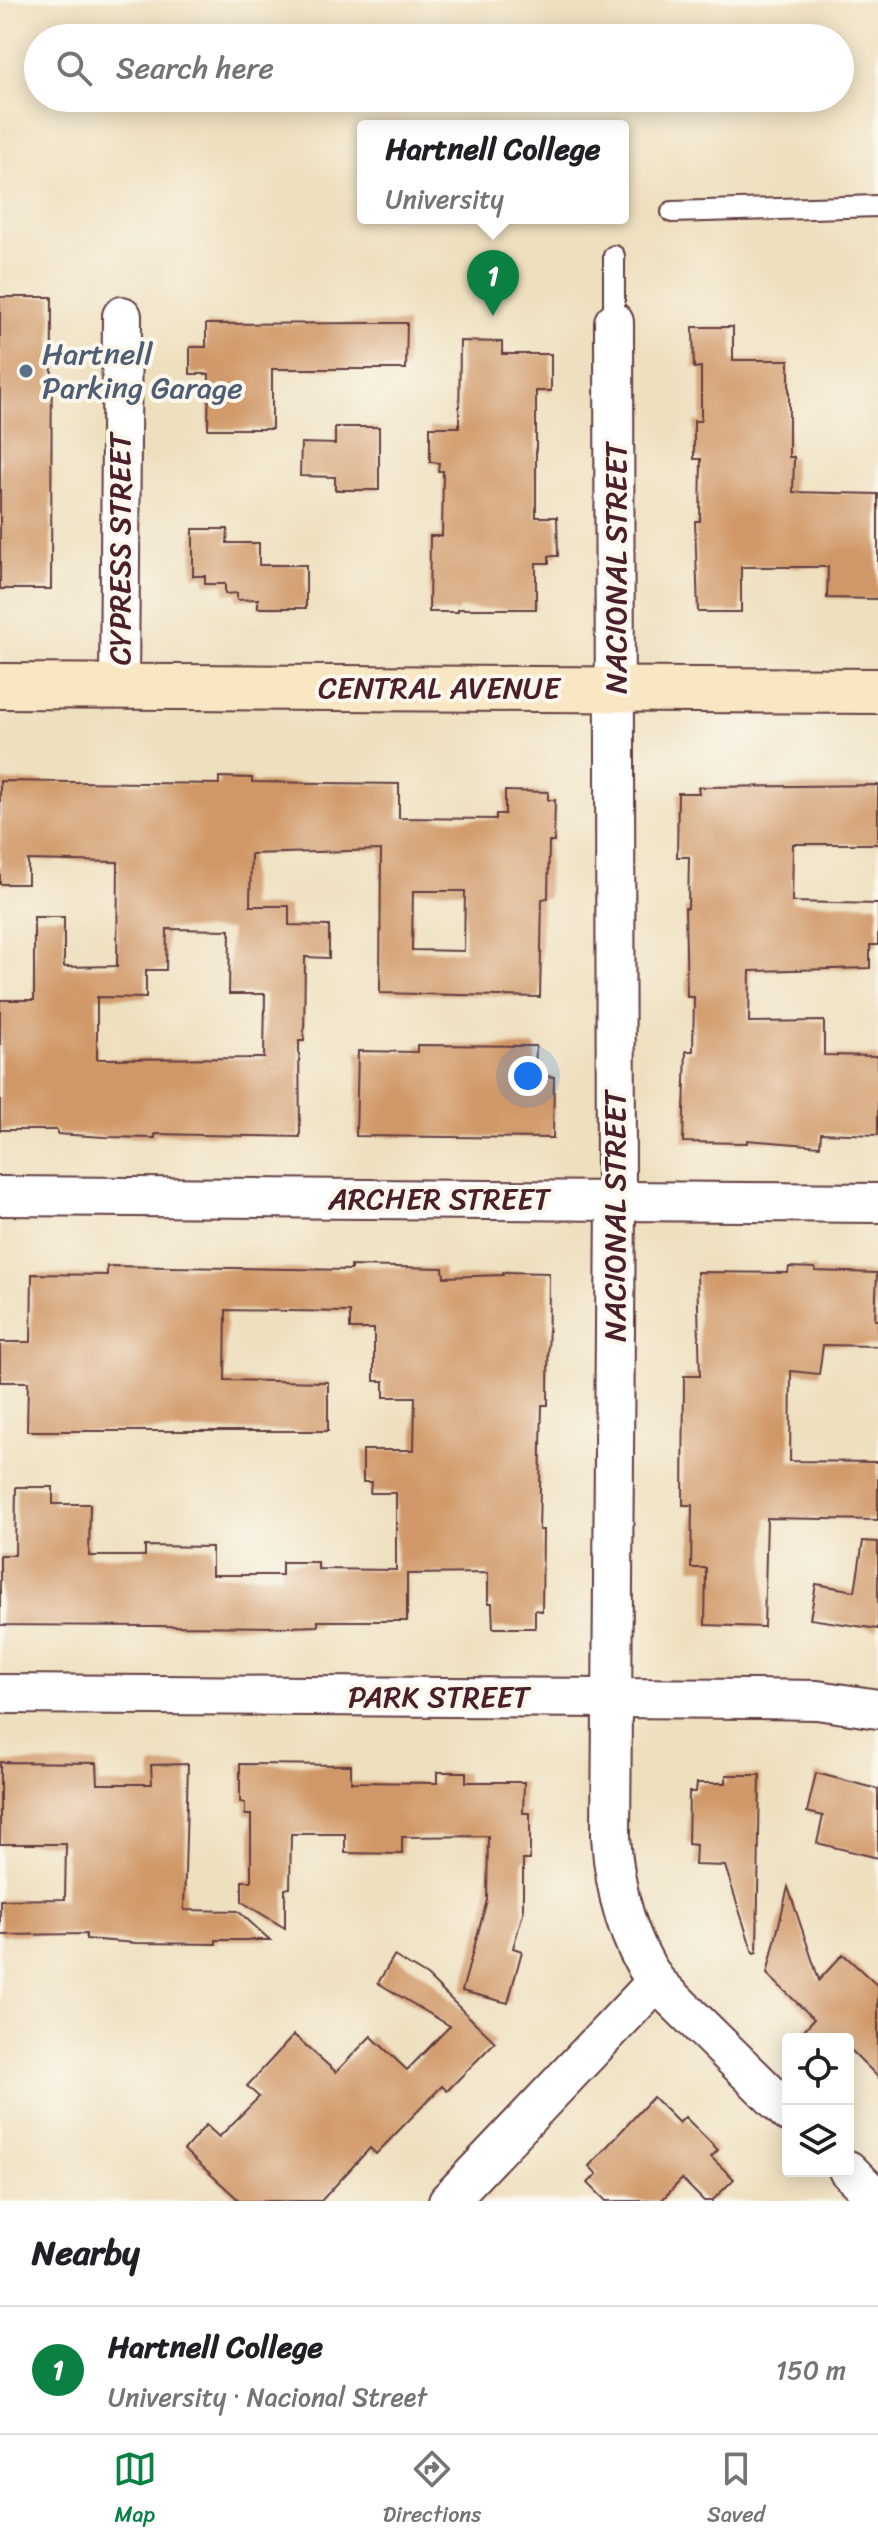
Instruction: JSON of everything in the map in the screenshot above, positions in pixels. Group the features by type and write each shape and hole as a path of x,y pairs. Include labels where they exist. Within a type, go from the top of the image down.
{"street":[{"name":"CYPRESS STREET","path":"119,685 122,316"},
{"name":"NACIONAL STREET","path":"614,322 617,689 613,1869 626,1924 643,1963 656,1982 782,2106"},
{"name":"CENTRAL AVENUE","path":"0,686 878,691"},
{"name":"ARCHER STREET","path":"0,1196 878,1203"},
{"name":"PARK STREET","path":"0,1694 817,1700 878,1709"},
{"path":"448,2201 656,1982"},
{"path":"854,2176 878,2200"}],"lane":[{"path":"672,212 878,206"},
{"name":"NACIONAL STREET","path":"614,256 614,322"}],"building":[{"name":"Hartnell Parking Garage","path":"0,297 52,297 51,589 0,589"},
{"path":"407,323 406,369 272,369 272,429 208,429 209,374 190,374 190,347 206,347 206,324"},
{"path":"693,327 733,327 733,360 789,360 789,457 794,457 793,492 878,494 878,599 827,598 828,567 741,567 741,612 698,612 695,521 700,521 701,459 694,459 694,421 701,421 701,367 694,368"},
{"path":"460,341 502,342 502,354 551,354 551,391 536,391 536,517 557,517 558,556 549,556 549,563 536,563 536,609 429,612 430,536 442,536 443,471 438,471 439,463 430,462 430,427 459,427"},
{"path":"335,427 379,427 379,490 335,490 335,477 300,476 301,443 335,444"},
{"path":"193,529 228,529 227,543 259,543 259,565 306,565 306,608 258,608 258,599 237,600 237,593 225,594 225,584 205,584 205,576 193,576"},
{"path":"219,777 252,778 252,782 399,784 399,818 496,819 496,814 505,814 505,791 548,792 548,800 555,800 554,842 549,842 548,898 542,899 540,997 380,993 381,850 251,854 250,906 289,906 289,925 329,926 329,958 305,957 304,1041 299,1041 300,1137 155,1134 155,1138 104,1137 57,1134 57,1130 0,1130 0,1000 34,1000 34,917 64,917 64,967 117,966 118,862 28,860 28,884 0,884 0,781 219,784","holes":["413,891 465,891 464,951 412,950","167,929 230,930 229,994 265,994 264,1058 97,1059 97,997 146,998 146,970 166,970"]},
{"path":"878,785 878,844 793,844 792,902 878,904 878,945 870,945 870,968 750,971 749,1022 824,1021 824,1055 878,1056 878,1135 821,1133 820,1146 747,1140 747,1143 683,1142 686,1051 693,1051 694,997 687,997 685,908 688,908 689,857 677,857 678,793 699,793 698,787"},
{"path":"417,1045 536,1046 535,1076 554,1077 553,1138 356,1136 358,1051 417,1052"},
{"path":"107,1266 351,1270 351,1266 443,1268 444,1277 503,1275 503,1272 549,1273 548,1405 542,1405 539,1530 543,1530 542,1611 535,1610 535,1628 493,1628 492,1603 488,1603 488,1573 407,1574 407,1621 318,1621 318,1626 288,1627 0,1625 0,1555 15,1555 16,1487 53,1487 53,1504 90,1504 89,1556 145,1556 145,1546 212,1547 212,1575 282,1575 282,1562 318,1562 318,1569 396,1570 396,1493 370,1493 371,1482 363,1482 363,1450 414,1450 415,1397 384,1397 384,1381 374,1381 374,1329 350,1329 350,1312 226,1310 225,1380 328,1382 328,1431 27,1431 28,1382 0,1382 0,1342 31,1342 32,1274 107,1275"},
{"path":"789,1267 877,1273 875,1320 878,1320 878,1346 823,1345 819,1374 791,1371 790,1461 878,1462 878,1520 767,1518 764,1627 705,1625 706,1568 691,1568 692,1505 683,1505 684,1376 700,1376 697,1272 788,1273"},
{"path":"863,1541 878,1542 878,1629 810,1619 816,1584 855,1591"},
{"path":"0,1762 97,1763 98,1784 152,1784 151,1765 188,1764 184,1910 238,1911 270,1940 216,1940 216,1944 136,1943 86,1939 86,1934 0,1935 0,1900 65,1899 66,1844 0,1844"},
{"path":"240,1764 351,1765 351,1782 437,1783 437,1772 466,1772 466,1782 524,1782 523,1813 530,1813 530,1860 523,1860 523,1913 513,1948 522,1951 508,2003 462,1991 487,1900 488,1836 402,1837 402,1854 345,1853 345,1834 291,1834 290,1888 285,1889 285,1928 242,1902 242,1881 251,1881 251,1815 245,1815 245,1803 240,1802"},
{"path":"816,1773 878,1789 878,1858 817,1843 823,1816 807,1812"},
{"path":"726,1775 760,1775 757,1952 753,1953 725,1866 695,1865 696,1845 688,1844 689,1792 696,1792 697,1783 726,1783"},
{"path":"788,1887 819,1980 843,1954 878,1986 878,2077 854,2053 854,2033 801,2033 814,2019 767,1974"},
{"path":"394,1956 427,1976 495,2042 447,2091 442,2086 376,2154 370,2148 321,2201 240,2201 184,2150 206,2125 219,2137 259,2097 247,2086 294,2035 336,2072 371,2036 407,2070 450,2026 378,1983"},
{"path":"653,2097 679,2123 685,2117 718,2150 711,2157 734,2179 712,2201 704,2201 682,2179 661,2201 606,2201 588,2183 597,2174 589,2166"}],"place":[{"name":"Hartnell College","path":"493,316"},
{"name":"Hartnell Parking Garage","path":"26,371"}]}
